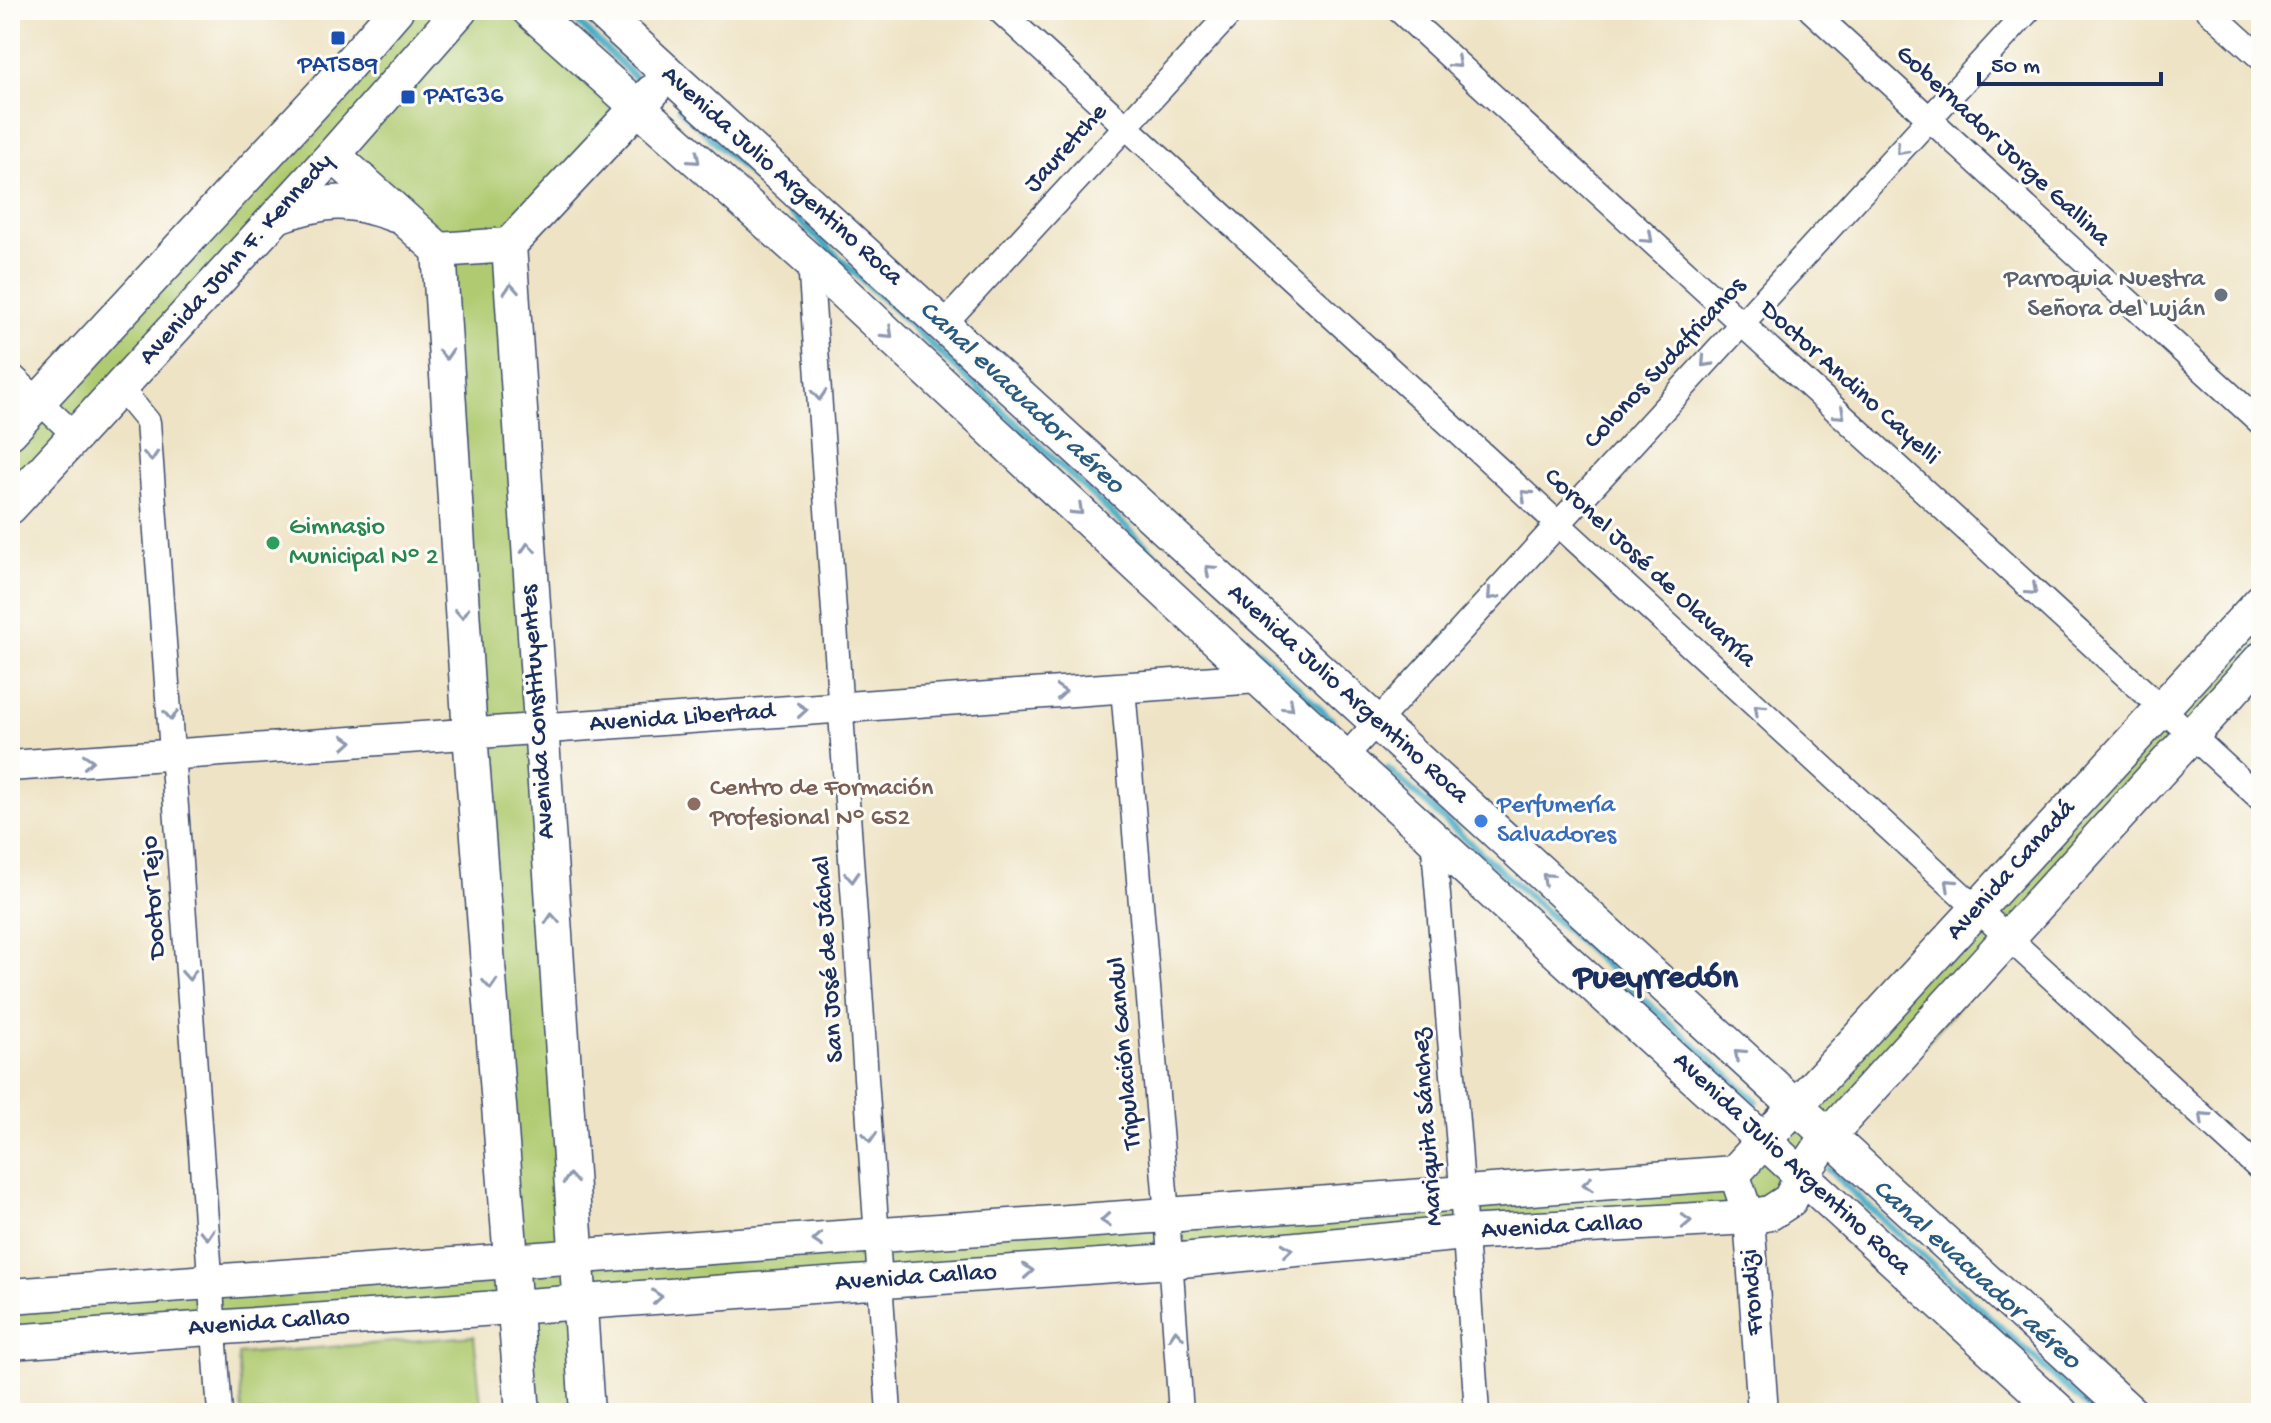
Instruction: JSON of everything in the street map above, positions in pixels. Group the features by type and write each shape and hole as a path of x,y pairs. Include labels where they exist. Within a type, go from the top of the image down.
{"main road":[{"name":"Avenida John F. Kennedy","path":"10,432 327,89 396,10"},
{"name":"Avenida John F. Kennedy","path":"10,507 279,215 460,10"},
{"name":"Avenida Julio Argentino Roca","path":"529,10 810,261 1258,678 2055,1410"},
{"name":"Avenida Julio Argentino Roca","path":"599,10 2131,1413"},
{"path":"439,250 509,245 669,74"},
{"path":"327,89 333,155 439,250 470,734 523,1413"},
{"path":"279,215 312,204 339,201 365,205 405,219"},
{"name":"Avenida Constituyentes","path":"509,245 587,1413"},
{"name":"Avenida Canadá","path":"1765,1142 2261,601"},
{"name":"Avenida Canadá","path":"1802,1175 1828,1136 2261,659"},
{"path":"1734,1173 1765,1142"},
{"name":"Avenida Callao","path":"10,1296 1734,1173"},
{"name":"Avenida Callao","path":"10,1342 1171,1261 1465,1233 1749,1217 1770,1213 1790,1200 1802,1175"}],"street":[{"name":"Coronel José de Olavarría","path":"999,10 2261,1170"},
{"name":"Jauretche","path":"943,325 1233,10"},
{"name":"Doctor Andino Cayelli","path":"1399,10 2261,799"},
{"name":"Gobernador Jorge Gallina","path":"1811,10 2261,423"},
{"name":"Colonos Sudafricanos","path":"1345,757 2029,10"},
{"path":"2208,10 2261,58"},
{"name":"San José de Jáchal","path":"810,261 889,1413"},
{"path":"10,374 76,436"},
{"name":"Doctor Tejo","path":"120,388 148,422 220,1413"},
{"name":"Avenida Libertad","path":"10,766 1258,678"},
{"name":"Tripulación Gandul","path":"1123,688 1181,1413"},
{"name":"Mariquita Sánchez","path":"1433,836 1477,1413"},
{"name":"Frondizi","path":"1734,1173 1749,1217 1763,1413"}],"green space":[{"path":"396,10 529,10 636,108 509,245 575,1256 1734,1173 2261,601 2261,659 1790,1200 579,1302 587,1413 523,1413 515,1307 10,1342 10,1296 511,1261 439,250 333,156 10,507 10,432"},
{"path":"474,1336 482,1413 242,1413 238,1354"}],"waterway":[{"name":"Canal evacuador aéreo","path":"565,10 638,80"},
{"name":"Canal evacuador aéreo","path":"680,109 1332,720"},
{"name":"Canal evacuador aéreo","path":"1388,769 1756,1101"},
{"name":"Canal evacuador aéreo","path":"1829,1170 2094,1413"}],"place":[{"name":"PAT589","path":"338,38"},
{"name":"PAT636","path":"408,97"},
{"name":"Parroquia Nuestra Señora del Luján","path":"2221,295"},
{"name":"Gimnasio Municipal N° 2","path":"273,543"},
{"name":"Centro de Formación Profesional N° 652","path":"694,804"},
{"name":"Perfumería Salvadores","path":"1481,821"}],"district":[{"name":"Pueyrredón","path":"1656,980"}]}
